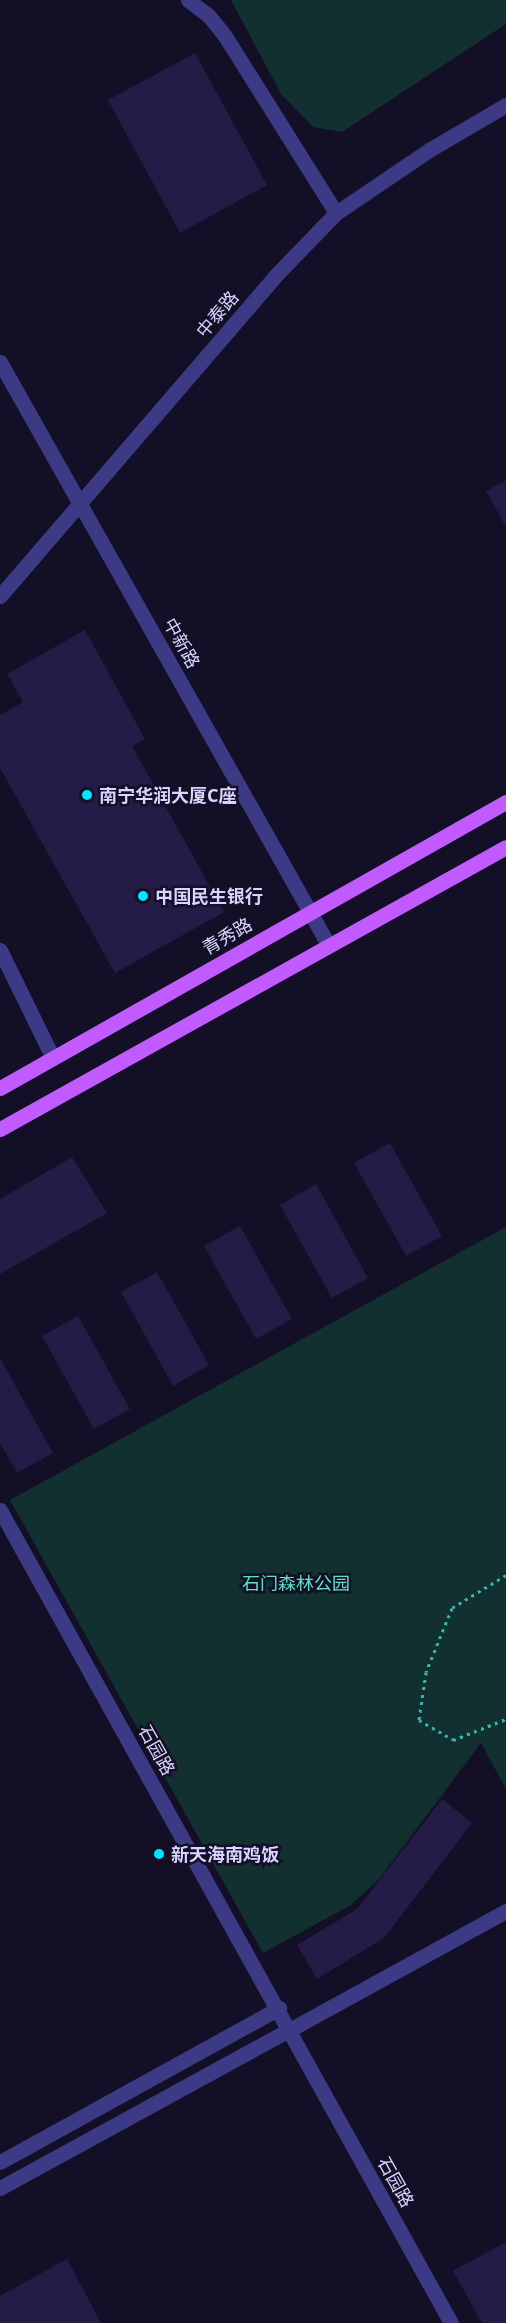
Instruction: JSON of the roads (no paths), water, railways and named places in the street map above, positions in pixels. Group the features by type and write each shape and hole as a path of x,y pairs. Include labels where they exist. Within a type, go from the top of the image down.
{"main road":[{"name":"青秀路","path":"0,1088 506,802"},
{"path":"0,1129 328,944 506,847"}],"street":[{"path":"188,0 209,16 225,36 336,213"},
{"name":"中泰路","path":"0,596 81,505 274,277 336,213 429,150 506,105"},
{"name":"中新路","path":"0,362 328,944"},
{"path":"0,950 53,1058"},
{"name":"石园路","path":"0,1510 291,2029 451,2323"},
{"path":"0,2188 506,1911"},
{"path":"0,2162 279,2008"}],"place":[{"name":"南宁华润大厦C座","path":"87,795"},
{"name":"中国民生银行","path":"143,896"},
{"name":"新天海南鸡饭","path":"159,1854"}],"park label":[{"name":"石门森林公园","path":"296,1583"}]}
